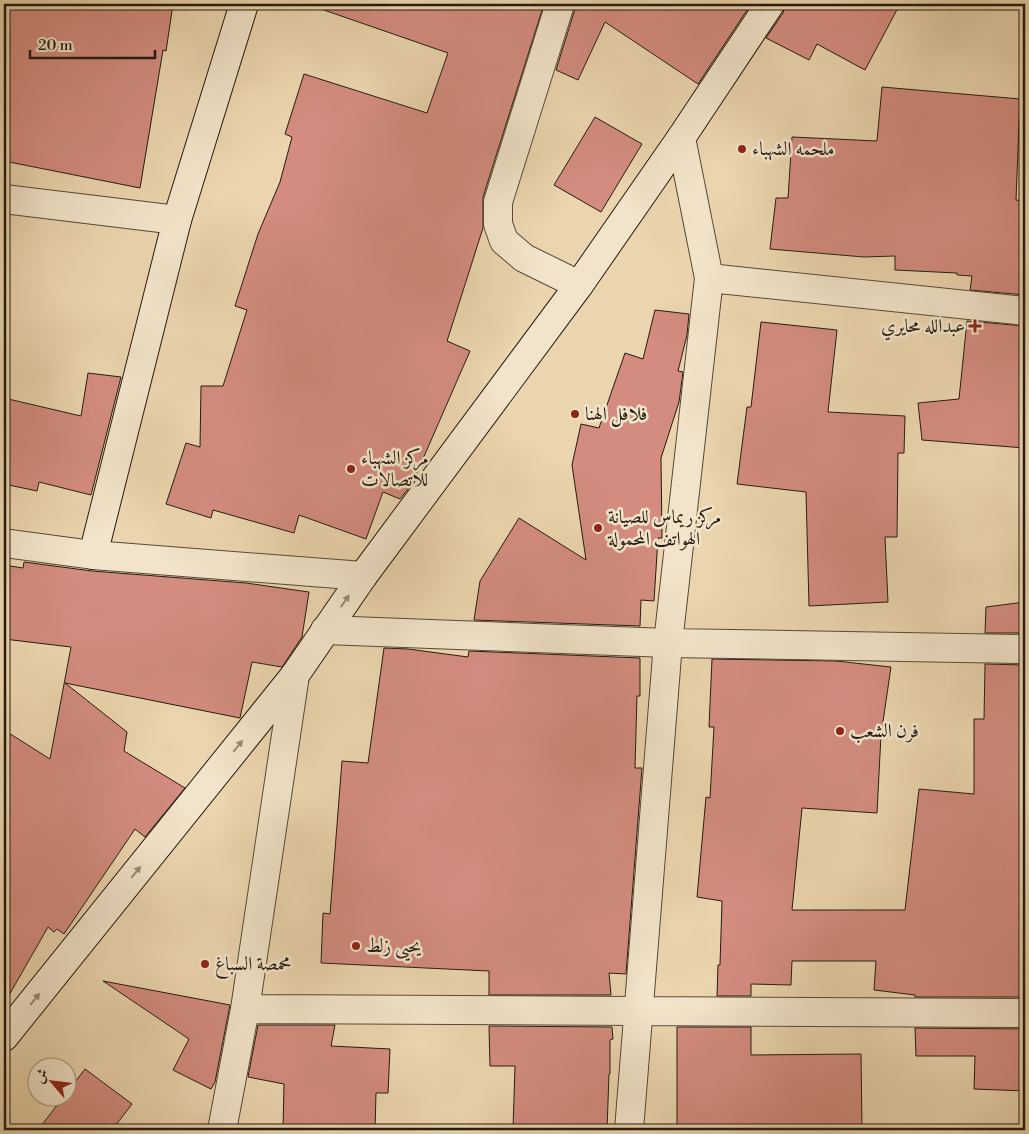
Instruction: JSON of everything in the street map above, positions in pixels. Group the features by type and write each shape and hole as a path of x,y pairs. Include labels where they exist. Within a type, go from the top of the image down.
{"street":[{"path":"92,555 176,220 244,4"},
{"path":"560,4 498,202 498,224 504,241 524,258 579,285"},
{"path":"4,1037 295,674 363,576 579,285 681,138 770,4"},
{"path":"629,1130 668,644 709,278 681,138"},
{"path":"4,199 176,220"},
{"path":"709,278 1025,311"},
{"path":"4,544 92,555 363,576"},
{"path":"325,630 668,644 1025,649"},
{"path":"222,1130 246,1009 295,674"},
{"path":"246,1009 1025,1013"}],"building":[{"path":"4,4 173,4 166,51 163,50 140,188 4,161"},
{"path":"322,4 544,4 483,197 483,228 447,341 470,351 412,484 400,499 383,492 366,539 299,515 294,533 213,510 211,518 166,504 186,443 200,447 201,386 223,386 247,310 235,306 258,234 280,182 292,137 285,134 304,74 427,113 448,53 321,9"},
{"path":"575,4 751,4 698,84 605,22 578,80 556,70"},
{"path":"785,4 900,4 865,70 817,44 809,60 766,38 783,13"},
{"path":"882,87 1020,99 1016,200 1025,201 1025,295 970,290 972,276 957,275 957,273 895,270 895,256 864,257 770,249 776,198 788,198 792,137 877,141"},
{"path":"595,117 642,144 601,212 554,185"},
{"path":"655,310 689,314 687,335 678,371 683,372 679,402 661,458 662,538 658,538 654,601 641,600 640,626 474,620 480,581 519,518 586,560 572,465 581,424 599,428 625,353 643,359"},
{"path":"967,321 1025,326 1025,448 922,440 918,403 959,399"},
{"path":"761,322 837,330 828,412 905,416 904,453 898,453 897,537 885,537 888,602 809,606 806,492 737,484 747,407 751,407"},
{"path":"88,373 121,377 91,495 39,482 37,491 4,484 4,398 81,416"},
{"path":"24,562 92,571 246,583 309,592 302,637 282,667 252,662 240,718 65,683 127,732 124,751 185,788 145,837 135,829 64,934 57,929 54,932 48,927 4,1004 4,730 50,759 71,647 4,639 4,565 23,568"},
{"path":"1025,602 1025,633 985,633 986,607"},
{"path":"384,648 408,649 468,657 469,651 640,658 640,696 637,696 635,768 642,768 626,974 609,973 611,995 489,995 489,971 321,963 323,913 330,914 342,761 368,763"},
{"path":"712,659 836,661 891,667 881,735 877,813 802,808 792,910 905,910 919,789 974,794 974,719 984,719 985,664 1025,665 1025,997 915,997 915,995 874,990 876,961 792,961 791,985 751,984 751,996 717,996 722,901 697,897 706,797 710,798 714,727 709,727"},
{"path":"103,981 230,1005 215,1082 211,1089 173,1070 189,1039"},
{"path":"258,1025 335,1025 331,1046 390,1049 388,1093 376,1093 375,1130 283,1130 284,1084 248,1077"},
{"path":"489,1026 612,1027 613,1039 610,1040 607,1130 513,1129 515,1066 490,1066"},
{"path":"677,1027 751,1027 751,1055 861,1054 862,1130 677,1130"},
{"path":"915,1028 1025,1029 1025,1091 974,1089 975,1056 916,1056"},
{"path":"85,1069 132,1104 112,1130 38,1130 56,1106 78,1106 78,1078"}],"place":[{"name":"ملحمه الشهباء","path":"742,149"},
{"name":"عبدالله محايري","path":"975,326"},
{"name":"فلافل الهنا","path":"575,414"},
{"name":"مركز الشهباء للاتصالات","path":"351,469"},
{"name":"مركز ريماس للصيانة الهواتف المحمولة","path":"598,528"},
{"name":"فرن الشعب","path":"840,731"},
{"name":"يحيى زلط","path":"356,946"},
{"name":"محمصة السباغ","path":"205,964"}]}
